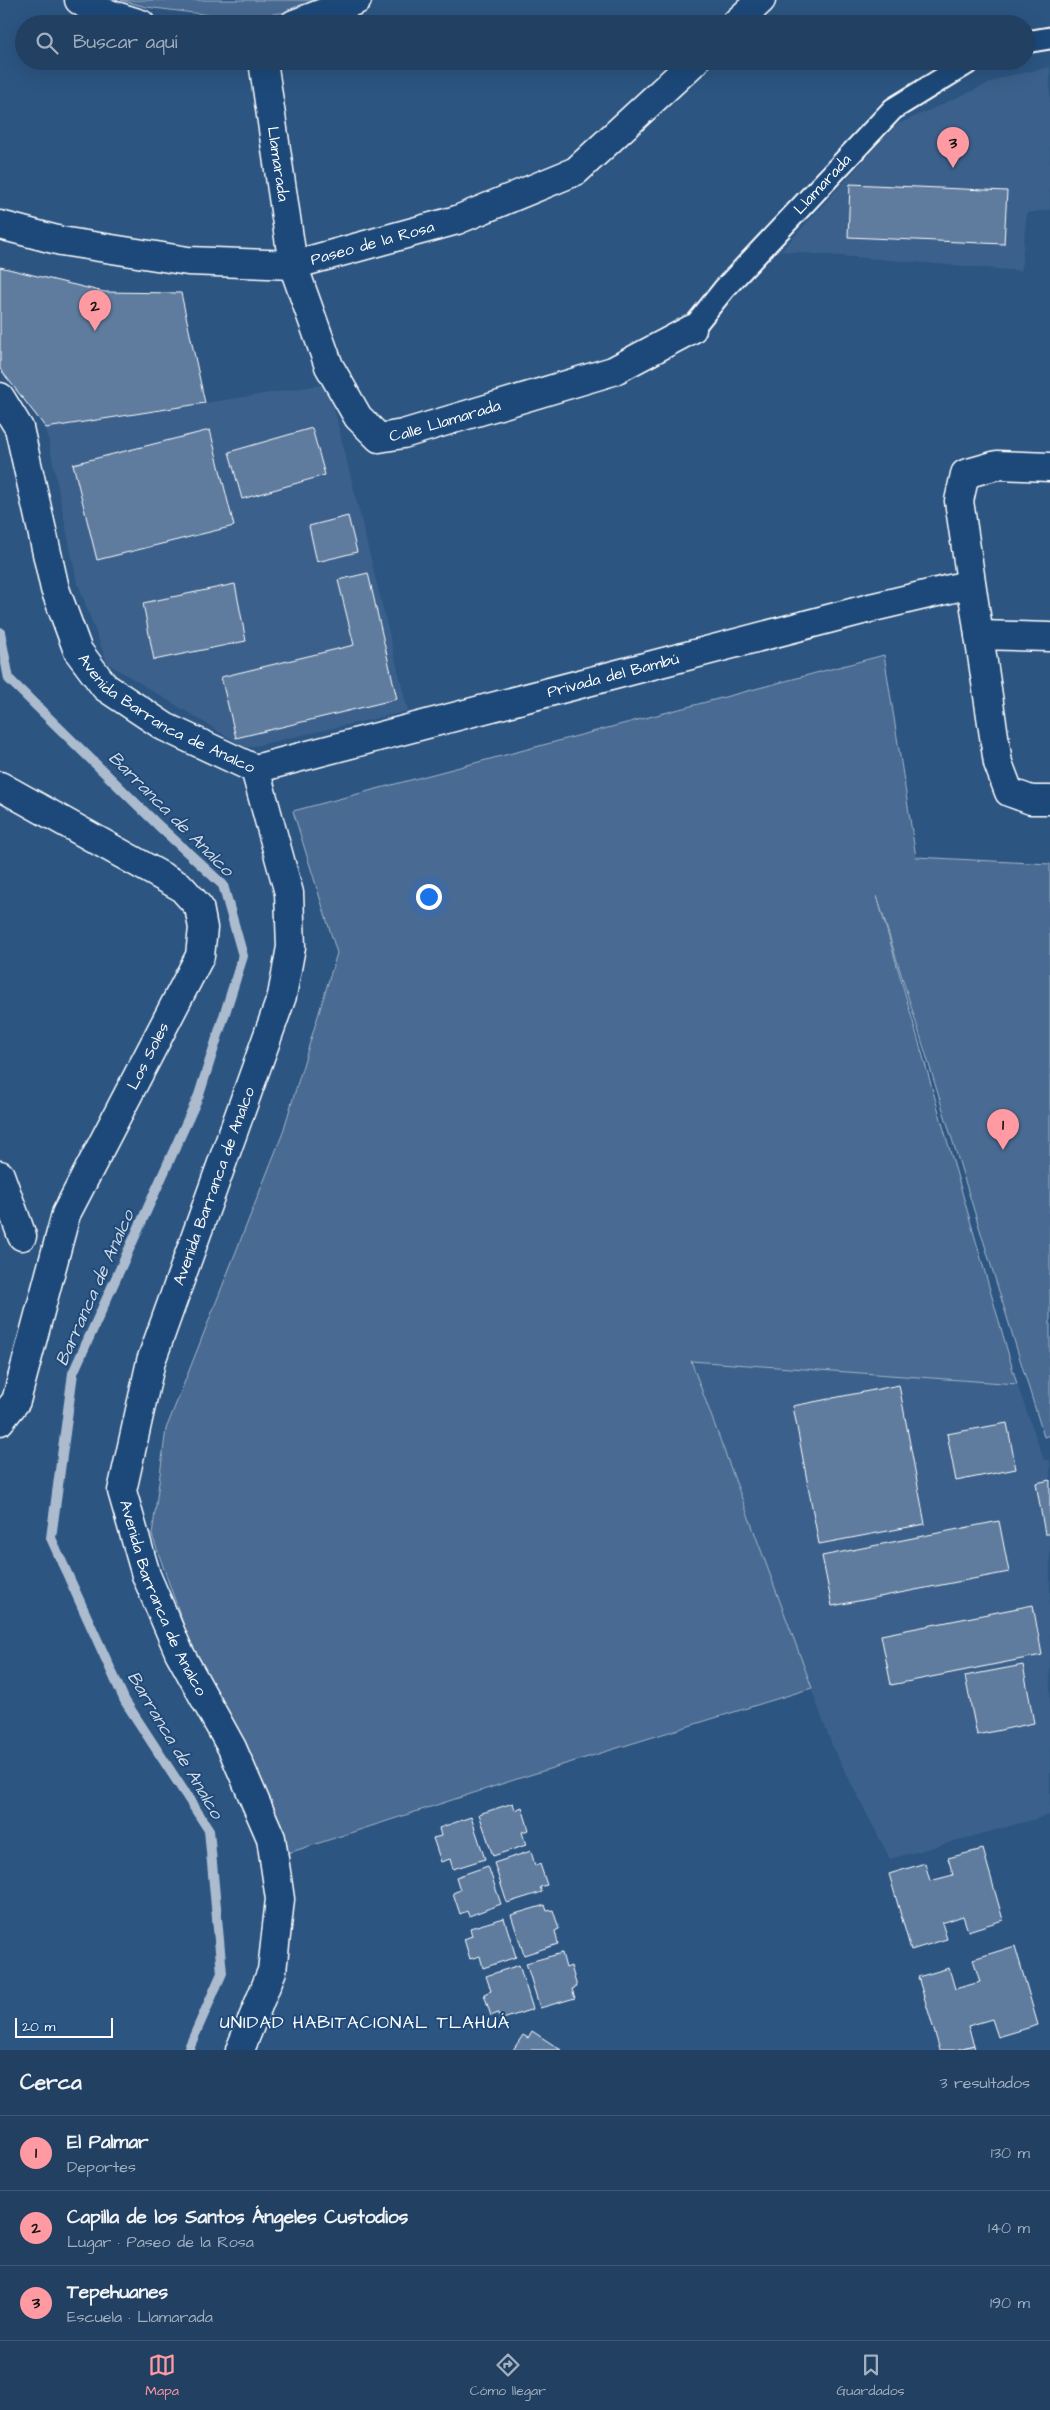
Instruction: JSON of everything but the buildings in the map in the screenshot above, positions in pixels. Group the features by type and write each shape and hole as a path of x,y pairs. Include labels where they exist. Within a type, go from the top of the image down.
{"street":[{"path":"79,0 92,8 113,15"},
{"path":"318,15 357,0"},
{"path":"745,15 761,0"},
{"path":"1035,40 1050,38"},
{"name":"Llamarada","path":"264,70 292,265"},
{"name":"Paseo de la Rosa","path":"0,225 61,241 188,261 292,265 457,220 576,171 685,70"},
{"name":"Llamarada","path":"692,329 724,289 893,109 956,70"},
{"name":"Calle Llamarada","path":"292,265 329,366 358,417 379,438 403,434 613,371 692,329"},
{"name":"Avenida Barranca de Analco","path":"0,397 19,428 56,590 78,651 105,687 165,727 255,769 289,893 291,947 282,996 151,1360 122,1491 146,1575 179,1652 232,1748 271,1838 280,1898 272,1971 240,2050"},
{"path":"1050,467 998,466 965,474 959,501 998,764 1009,792 1031,800 1050,800"},
{"name":"Privada del Bambú","path":"255,769 874,606 971,584"},
{"path":"979,636 1050,636"},
{"name":"Los Soles","path":"0,786 181,887 199,907 203,928 200,956 66,1214 16,1401 0,1421"},
{"path":"0,1175 22,1236"}],"shaded area":[{"path":"121,0 342,0 324,6 267,15 210,15 146,7"},
{"path":"1050,67 1050,210 1027,213 1021,271 781,251 896,125 1003,77"},
{"path":"328,384 408,711 246,748 107,663 76,578 46,428"},
{"path":"884,655 916,857 1050,864 1050,1435 1044,1437 877,896 1017,1384 691,1361 812,1688 520,1778 282,1855 203,1680 152,1535 166,1429 282,1135 337,953 293,811"},
{"path":"691,1361 1017,1384 1044,1460 1050,1460 1050,1815 890,1859 833,1748"}],"waterway":[{"name":"Barranca de Analco","path":"0,632 9,679 159,826 223,885 243,956 199,1095 73,1373 51,1538 125,1701 209,1830 222,1973 188,2050"}],"place":[{"name":"Tepehuanes","path":"953,168"},
{"name":"Capilla de los Santos Ángeles Custodios","path":"95,331"},
{"name":"El Palmar","path":"1003,1150"}],"district":[{"name":"UNIDAD HABITACIONAL TLAHUÁ","path":"365,2022"}]}
